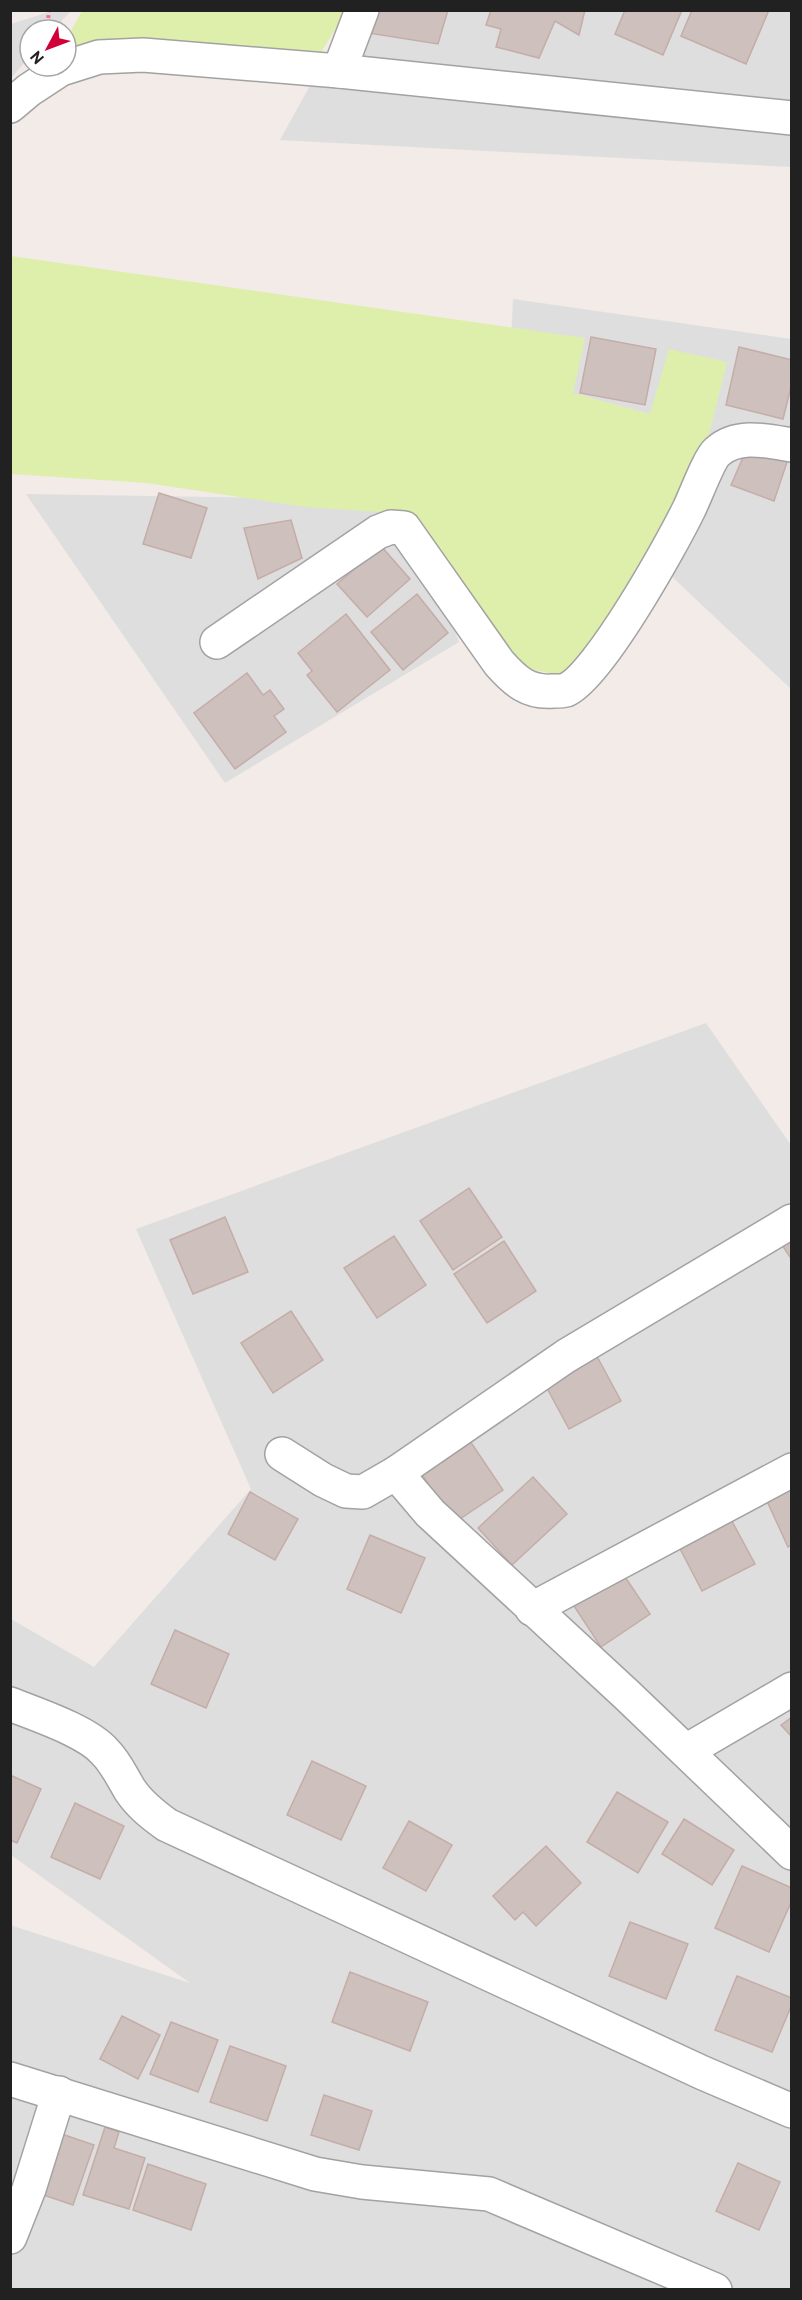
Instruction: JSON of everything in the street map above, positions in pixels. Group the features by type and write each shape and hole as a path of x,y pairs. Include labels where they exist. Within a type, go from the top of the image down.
{"street":[{"path":"339,71 362,10"},
{"path":"10,106 61,69 99,57 142,55 339,71 792,118"},
{"path":"217,642 378,532 391,527 404,528 414,539 499,663 515,681 540,692 567,690 589,671 646,586 680,528 716,452 737,441 760,440 792,446"},
{"path":"282,1454 323,1480 346,1491 363,1492 396,1473 566,1356 792,1221"},
{"path":"532,1609 792,1470"},
{"path":"396,1473 430,1513 792,1853"},
{"path":"686,1751 792,1689"},
{"path":"10,1704 86,1737 104,1750 116,1765 131,1792 146,1810 167,1825 573,2013 792,2111"},
{"path":"10,2079 323,2176 489,2194 715,2289"},
{"path":"10,2237 29,2189 59,2093"}],"shaded area":[{"path":"52,11 71,11 64,18 30,18"},
{"path":"351,11 791,11 791,167 280,140"},
{"path":"18,22 18,70 11,78 11,24"},
{"path":"513,299 791,339 791,689 507,421"},
{"path":"26,494 404,500 459,642 225,783"},
{"path":"706,1023 791,1145 791,2289 11,2289 10,1925 190,1983 11,1855 11,1619 94,1667 251,1489 136,1229"}],"green space":[{"path":"82,11 346,11 322,51 178,49 78,57 78,18"},
{"path":"11,256 585,338 573,393 650,414 669,349 727,362 708,438 629,586 564,676 525,668 502,642 410,514 306,507 147,483 11,474"}],"building":[{"path":"374,10 448,10 438,44 368,33"},
{"path":"491,10 585,10 579,35 555,21 539,58 496,47 501,29 486,25"},
{"path":"625,10 682,10 663,55 615,34"},
{"path":"692,10 769,10 746,64 681,36"},
{"path":"591,337 656,349 645,405 580,393"},
{"path":"739,347 792,360 792,383 783,419 726,405"},
{"path":"748,446 788,459 774,501 731,485"},
{"path":"159,493 207,508 191,558 143,544"},
{"path":"291,520 302,558 258,579 244,528"},
{"path":"381,546 410,579 367,617 337,584"},
{"path":"417,594 448,633 403,670 371,632"},
{"path":"346,614 390,670 337,712 307,675 312,671 298,653"},
{"path":"247,673 263,695 270,690 284,709 274,716 286,732 235,769 194,713"},
{"path":"469,1188 502,1237 453,1270 420,1221"},
{"path":"225,1217 248,1272 193,1294 170,1240"},
{"path":"792,1225 792,1260 776,1236"},
{"path":"394,1236 426,1285 377,1318 344,1268"},
{"path":"504,1241 536,1291 487,1323 454,1274"},
{"path":"291,1311 323,1360 273,1393 241,1343"},
{"path":"593,1349 621,1401 569,1429 541,1377"},
{"path":"470,1441 503,1490 454,1523 421,1473"},
{"path":"533,1477 567,1514 512,1565 478,1528"},
{"path":"792,1489 792,1545 788,1547 767,1501"},
{"path":"250,1492 298,1519 275,1560 228,1534"},
{"path":"727,1512 755,1564 702,1591 675,1539"},
{"path":"370,1535 425,1558 401,1613 347,1589"},
{"path":"617,1565 650,1614 601,1647 568,1597"},
{"path":"175,1630 229,1654 206,1708 151,1684"},
{"path":"792,1717 792,1737 781,1725"},
{"path":"312,1761 366,1786 341,1840 287,1815"},
{"path":"10,1775 41,1789 17,1843 10,1840"},
{"path":"617,1792 668,1822 638,1873 587,1842"},
{"path":"75,1803 124,1826 100,1879 51,1857"},
{"path":"684,1819 734,1850 712,1885 662,1854"},
{"path":"409,1821 452,1845 426,1891 383,1868"},
{"path":"546,1846 581,1883 536,1926 523,1912 515,1920 493,1896"},
{"path":"742,1866 792,1888 792,1900 769,1952 715,1928"},
{"path":"630,1922 688,1944 666,1999 609,1976"},
{"path":"350,1972 428,2002 410,2051 332,2022"},
{"path":"737,1976 792,1998 792,2004 772,2052 715,2030"},
{"path":"122,2016 160,2035 138,2079 100,2059"},
{"path":"171,2022 218,2040 198,2092 150,2074"},
{"path":"230,2046 286,2066 267,2121 210,2102"},
{"path":"324,2095 372,2111 359,2150 311,2135"},
{"path":"105,2127 119,2132 114,2148 145,2158 129,2209 83,2195"},
{"path":"50,2130 94,2145 73,2205 29,2190"},
{"path":"738,2163 780,2182 759,2230 716,2211"},
{"path":"148,2164 206,2184 191,2230 133,2210"}]}
